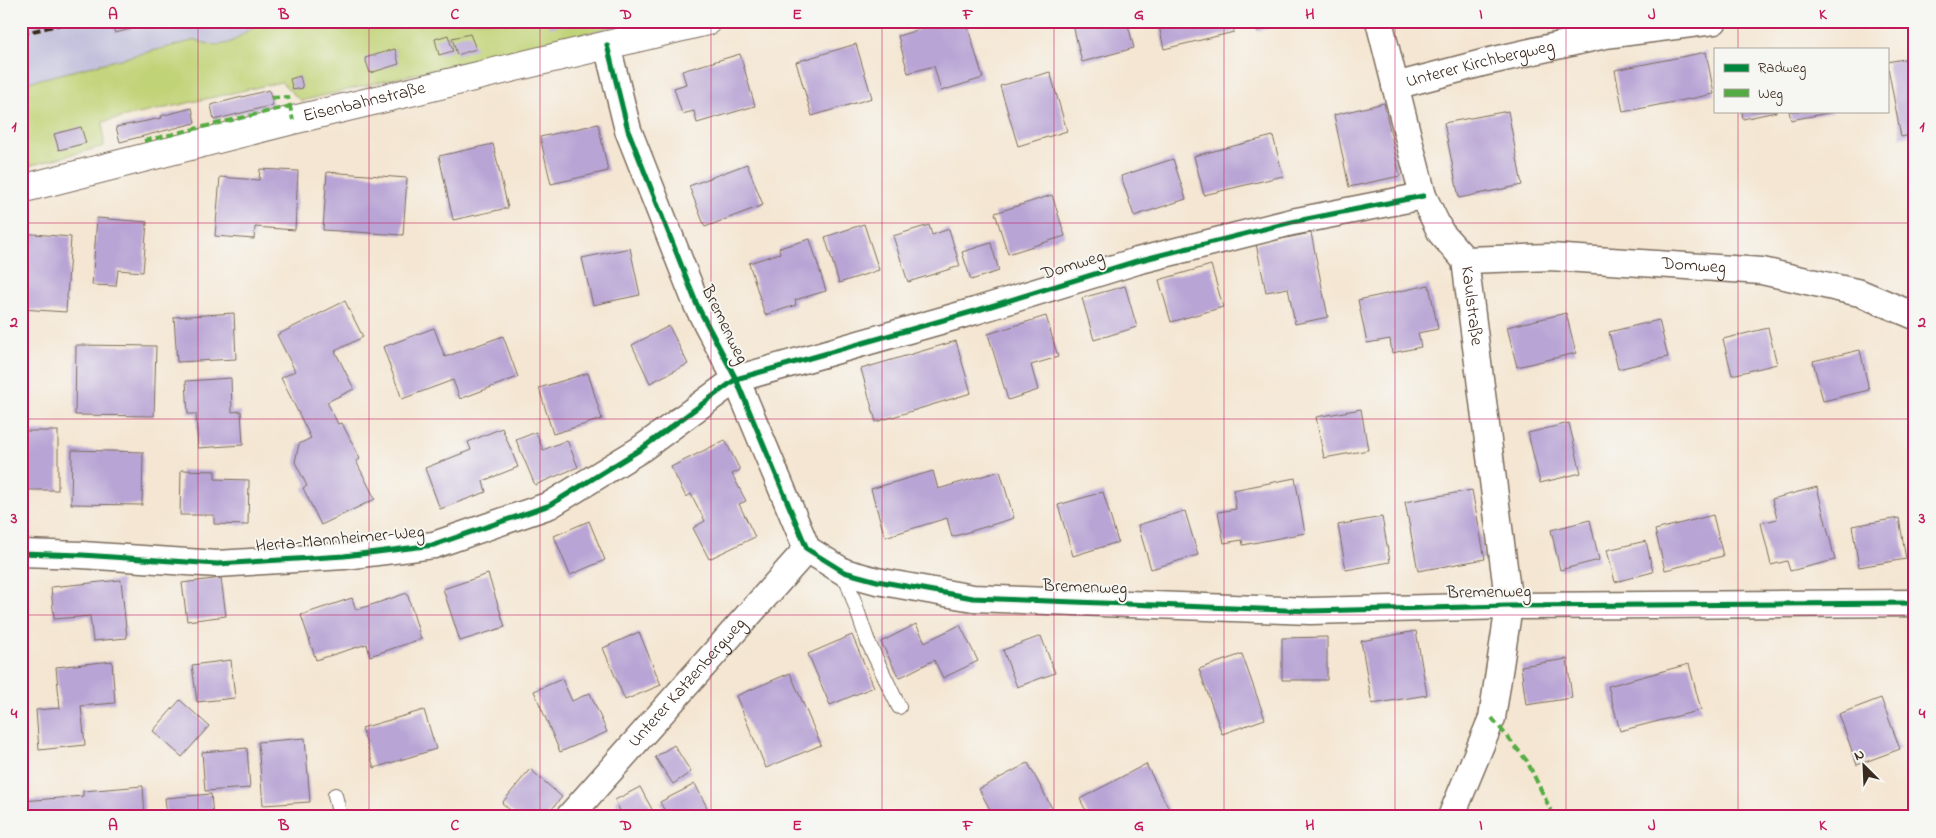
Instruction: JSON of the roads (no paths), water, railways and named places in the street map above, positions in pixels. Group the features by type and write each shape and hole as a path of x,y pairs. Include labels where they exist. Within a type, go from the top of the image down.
{"street":[{"name":"Eisenbahnstraße","path":"21,189 294,120 708,21"},
{"name":"Kaulstraße","path":"1379,21 1423,196 1441,233 1465,260 1509,606 1492,718 1450,817"},
{"name":"Unterer Kirchbergweg","path":"1395,86 1486,62 1605,35 1714,21"},
{"name":"Bremenweg","path":"607,45 628,130 697,305 736,379 806,549 844,572 877,582 973,598 1310,611 1509,606 1915,603"},
{"name":"Domweg","path":"736,379 975,311 1137,261 1292,222 1423,196"},
{"name":"Domweg","path":"1465,260 1550,257 1762,272 1860,293 1915,316"},
{"name":"Herta-Mannheimer-Weg","path":"21,554 82,554 217,564 344,556 434,545 550,506 641,449 736,379"},
{"name":"Unterer Katzenbergweg","path":"569,817 806,549"}],"lane":[{"path":"844,572 868,642 899,707"},
{"path":"334,795 340,817"}],"railway":[{"path":"21,34 74,21"}]}
